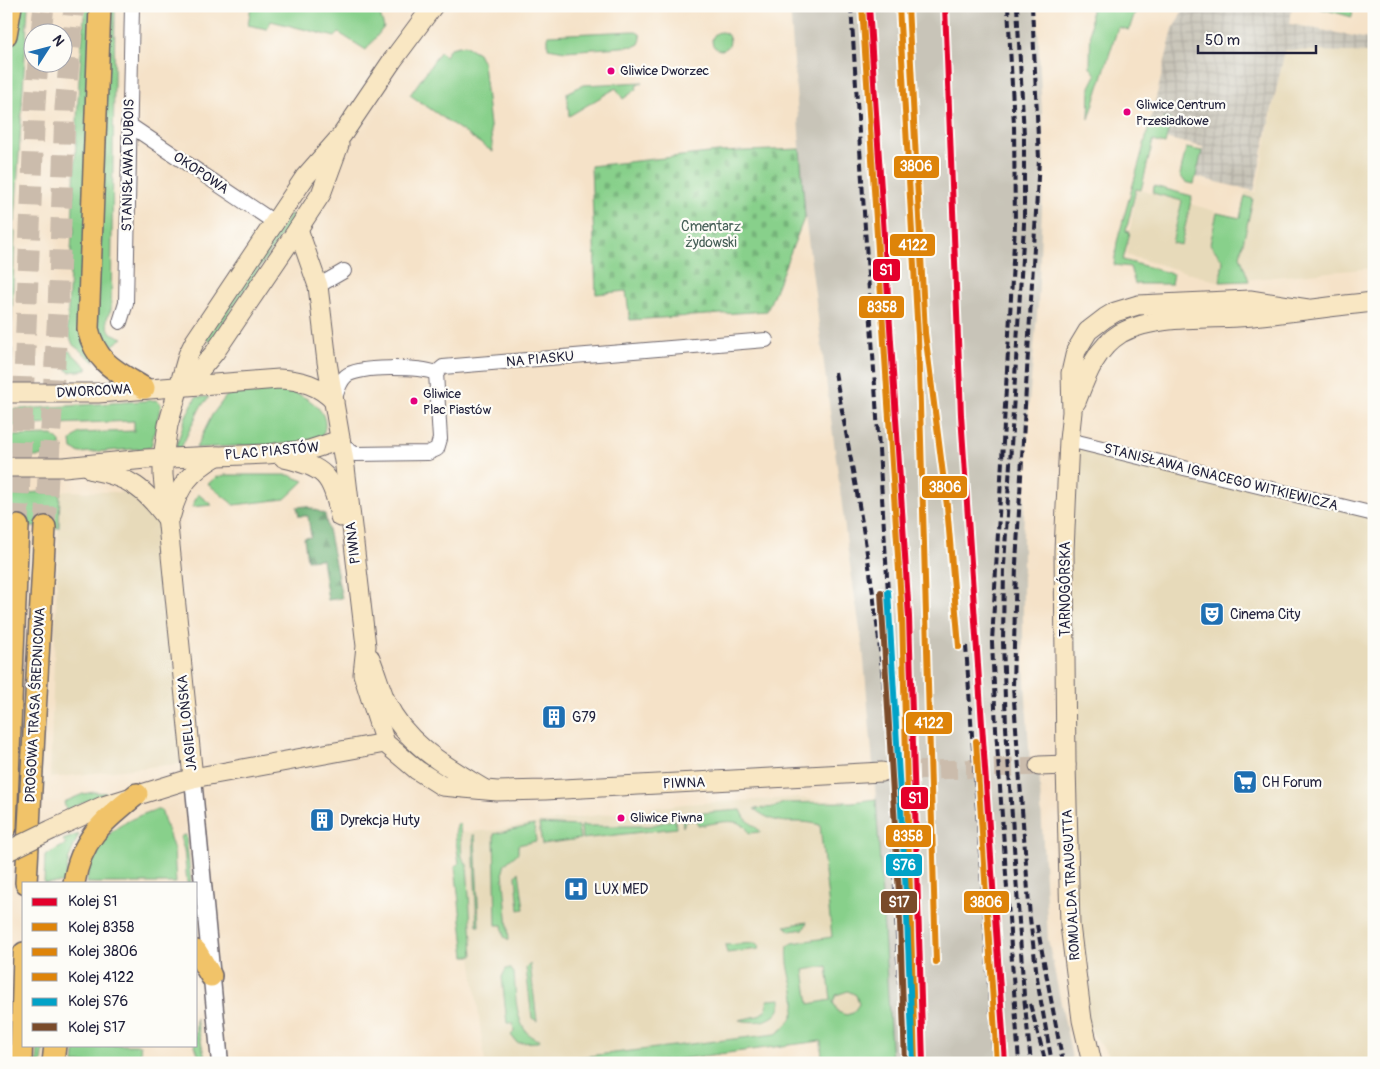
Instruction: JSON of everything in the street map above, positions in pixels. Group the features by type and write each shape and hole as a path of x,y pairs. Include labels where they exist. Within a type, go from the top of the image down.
{"main road":[{"path":"6,35 11,6"},
{"path":"100,6 88,329 92,345 102,361 144,388"},
{"path":"181,386 199,371 215,352 298,229 321,194 342,135 392,60 433,6"},
{"name":"JAGIELLOŃSKA","path":"193,778 163,458 168,425 181,386 188,354 195,341 305,178 342,135"},
{"path":"298,229 318,286 340,440"},
{"name":"TARNOGÓRSKA","path":"1066,765 1064,551 1069,440 1072,412 1095,358 1121,334 1158,322 1252,316 1374,302"},
{"path":"181,386 279,379 300,380 320,389 334,401"},
{"name":"DWORCOWA","path":"6,393 98,393 181,386"},
{"name":"PLAC PIASTÓW","path":"163,458 267,454 309,450 340,440"},
{"name":"PIWNA","path":"340,440 366,646 386,702 411,739 429,755 486,790"},
{"path":"267,454 311,464 324,474 333,487 346,549 359,590"},
{"path":"169,522 175,500 187,478 195,470 218,456"},
{"path":"6,467 71,466 163,458"},
{"path":"71,466 117,475 136,485 150,497 169,522"},
{"name":"DROGOWA TRASA ŚREDNICOWA","path":"6,827 18,526"},
{"name":"DROGOWA TRASA ŚREDNICOWA","path":"26,882 45,527"},
{"name":"PIWNA","path":"366,646 363,674 385,743 417,770 442,786 486,790 545,790 882,772"},
{"path":"6,852 103,806 193,778 385,743"},
{"path":"1039,766 1066,765"},
{"name":"ROMUALDA TRAUGUTTA","path":"1066,765 1070,924 1082,1020 1092,1063"},
{"path":"74,882 81,852 91,836 111,815 138,794"},
{"path":"198,954 212,976"},
{"path":"21,1063 22,1026"},
{"path":"53,1063 55,1046"}],"street":[{"name":"STANISŁAWA DUBOIS","path":"120,322 126,303 128,124 132,6"},
{"name":"OKOPOWA","path":"128,124 274,222"},
{"path":"318,286 344,271"},
{"name":"NA PIASKU","path":"334,401 341,383 353,372 414,368 436,373 443,367 766,340"},
{"path":"340,440 350,451 366,455 428,454 437,449 440,440 436,373"},
{"name":"STANISŁAWA IGNACEGO WITKIEWICZA","path":"1069,440 1374,514"},
{"name":"JAGIELLOŃSKA","path":"193,778 220,1063"}],"shaded area":[{"path":"790,6 1037,6 1044,159 1038,304 1029,401 1023,536 1023,646 1030,766 1039,766 1048,939 1073,1063 892,1063 876,799 863,649 848,552 805,216"},
{"path":"1185,6 1292,6 1290,24 1374,40 1374,53 1285,50 1254,191 1196,177 1203,147 1147,134 1173,29"},
{"path":"1285,49 1374,53 1374,268 1220,282 1127,255 1136,189 1240,218 1245,192 1256,192"},
{"name":"CH Forum","path":"1069,440 1120,460 1374,514 1374,1063 1115,1063 1082,1020 1073,955"},
{"path":"60,491 159,493 185,763 50,778"},
{"path":"794,798 852,802 870,1002 821,1041 584,1063 485,1063 455,833 496,830 683,804"}],"green space":[{"path":"19,6 28,6 27,22 22,22 22,72 24,72 15,222 13,222 13,230 15,231 11,340 6,339 6,85"},
{"path":"85,6 91,6 95,362 73,345 67,329 72,233 74,233 74,225 72,225 79,80"},
{"path":"106,6 115,6 111,310 107,322 111,333 123,338 106,350 96,324"},
{"path":"251,6 377,6 384,27 366,50 339,33 335,37 271,21 267,29 248,25"},
{"path":"1091,6 1137,6 1129,30 1118,27 1089,119 1090,87 1096,75 1090,67"},
{"path":"1312,6 1353,6 1352,17"},
{"path":"634,31 640,34 641,39 639,44 635,46 565,51 548,48 548,35"},
{"path":"721,32 727,35 730,41 727,47 721,50 715,47 712,41 715,35"},
{"path":"464,45 478,53 483,63 493,152 410,95 440,52 445,56 450,48"},
{"path":"643,82 623,99 616,88 569,116 567,93 583,85"},
{"path":"1164,118 1171,120 1165,144 1153,141 1141,190 1136,189 1126,231 1130,232 1123,260 1173,274 1171,284 1135,284 1130,267 1114,265 1117,242 1151,120 1163,123"},
{"path":"1186,148 1202,151 1194,184 1185,182 1180,175"},
{"name":"Cmentarz żydowski","path":"800,149 805,216 767,311 630,320 626,291 596,294 591,166 718,152"},
{"path":"1154,186 1192,196 1181,245 1172,243 1182,201 1153,193"},
{"path":"1245,196 1253,199 1240,256 1249,281 1220,282 1223,261 1210,244 1217,213 1240,218"},
{"path":"291,213 293,218 210,342 205,338"},
{"path":"6,348 12,349 11,375 6,372"},
{"path":"68,350 87,367 87,370 69,372 67,370 66,352"},
{"path":"280,390 300,395 317,407 325,423 324,432 318,442 196,448 212,415 227,395"},
{"path":"196,397 209,397 200,408 181,448 176,447 186,416"},
{"path":"157,400 161,405 151,447 148,448 80,453 72,449 71,441 79,433 134,431 134,421 6,426 6,410"},
{"path":"53,435 60,442 60,450 49,456 35,457 6,454 6,436"},
{"path":"225,475 289,475 304,481 285,499 234,505 208,484 215,478"},
{"path":"60,491 59,528 6,526 6,494"},
{"path":"198,494 212,505 192,507"},
{"path":"306,506 325,514 342,598 328,600 322,559 307,560 304,538 311,537 308,516 299,516 297,507"},
{"path":"94,792 107,793 66,810 64,802 83,794"},
{"path":"876,799 892,1063 822,1063 821,1041 649,1063 529,1063 776,1034 787,1024 793,1014 795,1004 789,971 788,946 793,943 832,937 820,825 780,821 772,819 754,809 775,807 783,803 852,802","holes":["827,966 831,1000 809,1004 804,970","848,991 856,995 859,1004 853,1013 846,1015 838,1012 833,1002 836,995"]},
{"path":"161,810 174,850 176,882 86,882 89,868 100,844 117,827 141,815"},
{"path":"741,810 745,818 761,832 749,833 745,827 734,822 719,822 698,826 697,820 685,821 683,827 682,817 701,813"},
{"path":"675,819 676,828 582,839 581,826 650,826"},
{"path":"458,823 460,825 462,857 467,865 473,956 465,956 455,866 459,864 455,833"},
{"path":"539,824 578,826 580,839 542,844"},
{"path":"534,825 536,841 518,845 518,853 505,864 503,871 509,940 504,937 502,925 496,925 494,834"},
{"path":"79,834 69,858 65,882 44,882 45,856 66,844 63,840"},
{"path":"186,835 191,882 187,882 184,850 180,837"},
{"path":"473,835 475,835 479,926 477,926"},
{"path":"519,872 524,909 519,910 516,876"},
{"path":"807,922 804,929 791,931 785,926"},
{"path":"758,944 759,949 727,953 725,945"},
{"path":"530,964 537,1021 532,1018 526,968"},
{"path":"510,968 514,973 516,1001 521,1021 525,1030 539,1040 538,1042 517,1043 511,1035 514,1032 513,1023 507,1023 502,977 506,969"},
{"path":"781,999 777,1013 767,1020 753,1022 739,1020 758,1016 766,1010 768,1000"},
{"path":"198,1027 206,1063 201,1063 195,1046 198,1046"},
{"path":"38,1046 44,1046 42,1063 37,1063"},
{"path":"76,1046 140,1046 142,1063 74,1063"}],"tunnel":[{"path":"42,22 44,6"},
{"path":"45,527 58,311 65,108 74,6"},
{"path":"18,526 37,72"},
{"path":"882,772 1039,766"}],"railway":[{"path":"851,6 888,592"},
{"path":"1008,6 1014,125 1015,225 992,642 996,729 1019,1063"},
{"path":"1017,6 1024,135 1024,224 1004,566 1003,642 1006,727 1024,996 1031,1063"},
{"path":"1032,6 1039,159 1016,564 1013,687 1030,918 1038,985 1052,1063"},
{"path":"835,372 865,540 879,641 889,770 899,985"},
{"path":"966,646 994,1063"},
{"path":"1037,925 1063,1063"},
{"path":"1030,1004 1045,1060"}],"rail line":[{"name":"8358","path":"862,6 902,617 915,1063"},
{"name":"S1","path":"869,6 909,617 923,1063"},
{"name":"4122","path":"899,6 918,336 936,962"},
{"name":"3806","path":"908,6 925,333 947,506 959,647"},
{"name":"S1","path":"945,6 961,415 1005,1063"},
{"name":"S17","path":"881,592 899,894 905,1063"},
{"name":"S76","path":"888,592 906,894 913,1063"},
{"name":"3806","path":"976,741 997,1063"}],"place":[{"name":"Gliwice Dworzec","path":"611,71"},
{"name":"Gliwice Centrum Przesiadkowe","path":"1127,112"},
{"name":"Gliwice Plac Piastów","path":"414,401"},
{"name":"Cinema City","path":"1212,614"},
{"name":"G79","path":"554,717"},
{"name":"CH Forum","path":"1245,782"},
{"name":"Gliwice Piwna","path":"621,818"},
{"name":"Dyrekcja Huty","path":"322,820"},
{"name":"LUX MED","path":"576,889"}]}
